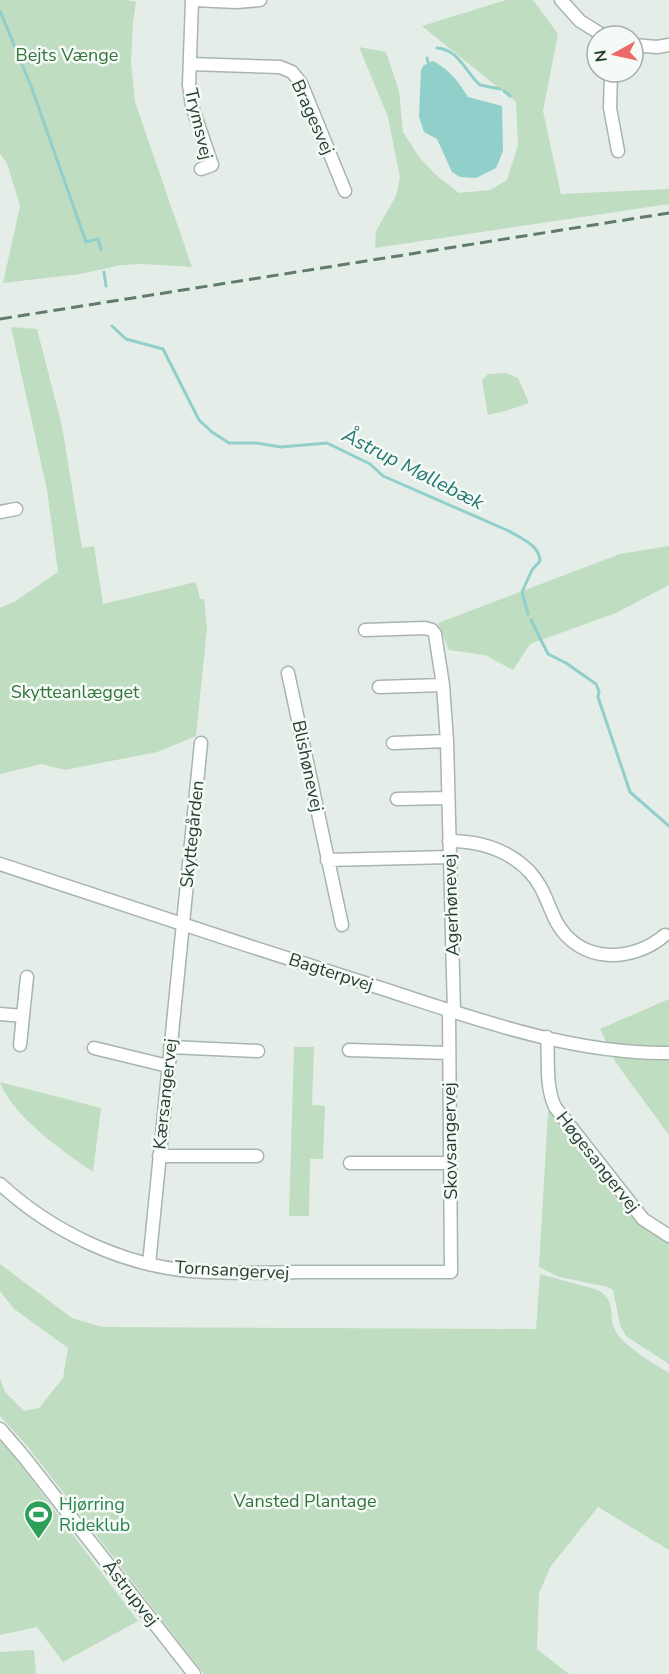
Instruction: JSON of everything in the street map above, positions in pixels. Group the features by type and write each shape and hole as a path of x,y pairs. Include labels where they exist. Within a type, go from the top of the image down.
{"street":[{"path":"193,0 237,2 260,0"},
{"name":"Trymsvej","path":"193,0 190,64 192,106 213,165 201,169"},
{"path":"561,0 585,24"},
{"path":"645,45 669,45"},
{"name":"Bragesvej","path":"190,64 280,67 292,72 302,83 345,191"},
{"path":"611,84 610,108 618,151"},
{"path":"0,512 16,509"},
{"name":"Agerhønevej","path":"364,630 425,628 432,630 435,634 443,685 447,741 451,1011"},
{"name":"Blishønevej","path":"288,673 342,925"},
{"path":"379,687 443,685"},
{"path":"393,743 447,741"},
{"name":"Skyttegården","path":"182,925 201,743"},
{"path":"397,800 448,798"},
{"path":"449,841 484,844 514,859 539,883 548,898 557,923 566,934 588,950 615,956 629,954 642,950 665,935"},
{"path":"327,860 450,857"},
{"name":"Bagterpvej","path":"0,864 451,1011 548,1037 593,1046 669,1053"},
{"name":"Kærsangervej","path":"149,1264 182,925"},
{"path":"20,1045 27,977"},
{"name":"Skovsangervej","path":"451,1011 449,1053 451,1272"},
{"path":"0,1014 23,1016"},
{"name":"Høgesangervej","path":"548,1037 548,1077 550,1096 555,1107 643,1219 669,1236"},
{"path":"170,1047 258,1051"},
{"path":"94,1048 168,1065"},
{"path":"348,1050 449,1053"},
{"path":"159,1156 257,1156"},
{"path":"350,1162 450,1164"},
{"name":"Tornsangervej","path":"0,1184 44,1218 77,1238 106,1251 149,1264 190,1271 240,1273 451,1272"},
{"name":"Åstrupvej","path":"0,1430 24,1457 194,1674"}],"green space":[{"name":"Bejts Vænge","path":"0,0 127,0 136,2 131,62 135,102 192,267 122,265 80,274 3,283 20,206 7,163 0,154"},
{"path":"506,0 533,0 558,34 543,111 561,194 669,189 669,204 375,248 376,231 396,196 400,178 388,117 359,47 386,52 399,91 403,132 419,157 436,175 459,193 490,190 507,180 518,145 516,102 422,26"},
{"name":"Skytteanlægget","path":"11,327 37,329 62,426 82,548 94,546 103,604 196,582 200,599 204,599 207,628 196,736 157,752 65,770 42,764 0,774 0,608 14,602 58,572 47,490"},
{"path":"506,373 518,378 529,403 488,415 482,380 488,374"},
{"path":"669,546 669,585 616,613 530,644 513,670 485,655 449,650 438,623 620,554"},
{"path":"669,999 669,1135 616,1063 600,1029"},
{"path":"294,1047 314,1047 312,1105 325,1106 323,1159 310,1159 309,1216 289,1216"},
{"path":"0,1082 101,1108 93,1172 54,1144 27,1120 6,1095"},
{"path":"553,1108 669,1240 669,1364 626,1336 620,1325 613,1290 559,1277 539,1267 548,1112"},
{"name":"Vansted Plantage","path":"0,1264 72,1318 102,1327 536,1329 540,1274 598,1290 608,1299 613,1326 620,1338 640,1355 669,1373 669,1550 598,1507 551,1566 539,1593 537,1649 569,1674 204,1674 28,1447 0,1416 0,1379 5,1392 24,1411 39,1408 63,1378 68,1348 14,1309 0,1291"},
{"name":"Hjørring Rideklub","path":"0,1441 138,1621 63,1662 37,1627 0,1635"},
{"path":"34,1650 36,1674 0,1674 0,1652"}],"water":[{"path":"433,61 453,76 468,97 502,106 503,151 496,168 476,178 460,177 452,172 437,139 424,132 419,117 421,70 424,65"}],"waterway":[{"path":"0,11 31,86 86,242 98,239 101,250"},
{"path":"437,48 457,57 480,85 500,89"},
{"path":"427,58 428,62"},
{"path":"504,91 510,96"},
{"name":"Åstrup Møllebæk","path":"104,272 106,286"},
{"name":"Åstrup Møllebæk","path":"112,326 126,339 163,349 199,420 229,443 256,443 281,447 327,443 370,464 383,476 509,531 529,543 537,551 540,561 532,570 522,592 528,614"},
{"name":"Åstrup Møllebæk","path":"531,620 548,654 566,663 596,684 599,691 598,697 630,792 669,826"}],"railway":[{"path":"0,319 669,213"}],"place":[{"name":"Hjørring Rideklub","path":"38,1540"}]}
